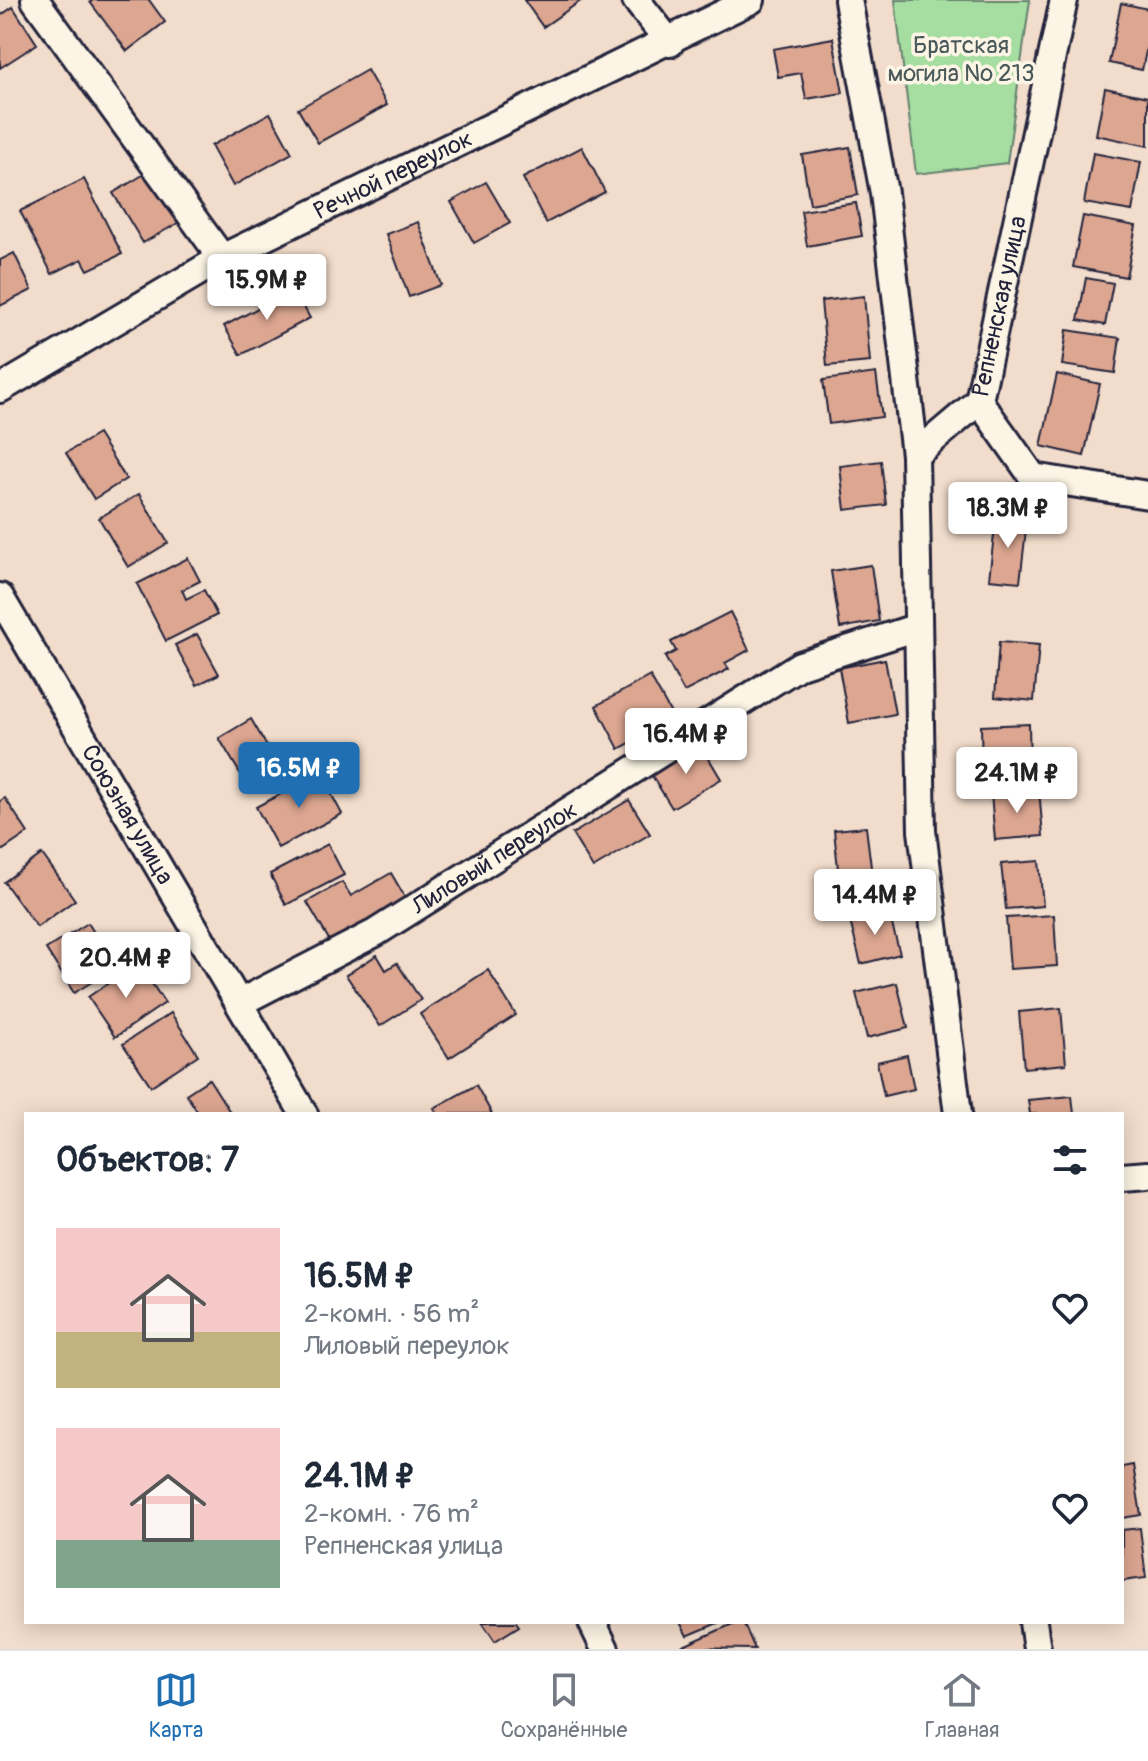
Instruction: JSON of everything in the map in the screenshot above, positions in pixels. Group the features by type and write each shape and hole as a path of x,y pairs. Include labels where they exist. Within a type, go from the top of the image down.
{"street":[{"path":"35,0 222,258"},
{"path":"636,0 670,43"},
{"name":"Речной переулок","path":"0,389 222,258 670,43 751,0"},
{"path":"848,0 884,193 915,455 922,831 958,1112"},
{"name":"Репненская улица","path":"915,455 979,401 1064,0"},
{"path":"979,401 1033,477 1148,495"},
{"name":"Союзная улица","path":"0,597 303,1112"},
{"name":"Лиловый переулок","path":"239,1003 375,933 800,665 918,627"},
{"path":"1124,1177 1148,1175"},
{"path":"593,1624 605,1649"},
{"path":"1033,1624 1037,1649"}],"green space":[{"name":"Братская могила № 213","path":"895,0 1030,0 1007,163 916,174"}],"building":[{"path":"149,0 165,22 127,51 90,2"},
{"path":"524,0 582,0 543,27"},
{"path":"1121,3 1148,9 1148,42 1142,70 1109,63"},
{"path":"13,7 37,44 0,68 0,16"},
{"path":"833,38 843,93 806,99 801,73 778,77 773,49"},
{"path":"367,70 387,105 318,143 298,109"},
{"path":"1105,88 1148,97 1148,146 1096,135"},
{"path":"270,113 292,153 233,186 211,146"},
{"path":"582,147 605,192 546,223 523,178"},
{"path":"850,147 858,195 810,204 802,155"},
{"path":"1093,153 1141,162 1132,211 1084,203"},
{"path":"166,161 197,212 143,243 113,193"},
{"path":"84,179 122,254 88,270 82,259 52,274 20,211"},
{"path":"486,182 510,223 474,243 451,202"},
{"path":"856,203 862,236 807,246 801,211"},
{"path":"1083,216 1136,226 1126,277 1073,267"},
{"path":"418,222 441,285 409,297 386,234"},
{"path":"14,253 32,290 0,306 0,260"},
{"path":"1086,278 1113,283 1105,325 1078,320"},
{"path":"294,289 310,318 241,355 224,326"},
{"path":"864,296 870,362 827,366 821,301"},
{"path":"1067,330 1120,338 1115,373 1062,365"},
{"path":"876,373 882,417 829,424 823,380"},
{"path":"1057,374 1100,384 1084,456 1041,446"},
{"path":"98,434 126,479 94,499 66,453"},
{"path":"881,461 886,505 845,510 840,466"},
{"path":"139,494 168,543 128,567 99,518"},
{"path":"996,518 1027,521 1020,582 989,579"},
{"path":"188,558 200,581 182,590 186,599 204,590 217,615 166,641 137,584"},
{"path":"871,565 879,621 840,628 831,571"},
{"path":"730,612 749,650 725,663 729,669 684,692 665,657 676,651 671,642"},
{"path":"197,634 219,674 197,685 175,645"},
{"path":"999,642 1039,645 1034,701 995,697"},
{"path":"885,659 895,714 849,723 839,668"},
{"path":"650,676 674,719 619,749 596,706"},
{"path":"251,719 279,767 247,785 219,738"},
{"path":"1029,724 1030,769 982,770 981,726"},
{"path":"701,745 721,779 672,808 651,774"},
{"path":"320,773 342,814 278,848 256,807"},
{"path":"1039,789 1043,836 995,840 991,794"},
{"path":"5,798 28,833 0,852 0,801"},
{"path":"629,800 650,834 593,868 572,834"},
{"path":"866,827 872,875 839,879 834,830"},
{"path":"328,844 344,875 286,905 270,874"},
{"path":"42,854 75,900 37,927 4,882"},
{"path":"1039,861 1043,906 1006,909 1001,864"},
{"path":"391,873 406,899 331,943 307,902 342,882 351,896"},
{"path":"888,910 900,954 861,964 850,921"},
{"path":"1054,915 1057,966 1010,969 1006,918"},
{"path":"88,923 116,967 74,993 46,949"},
{"path":"377,955 386,970 397,963 421,1000 380,1026 346,975"},
{"path":"138,963 165,1003 115,1037 88,997"},
{"path":"488,970 516,1015 449,1058 420,1014"},
{"path":"897,983 908,1028 867,1038 856,993"},
{"path":"1061,1008 1066,1064 1024,1068 1019,1012"},
{"path":"171,1013 198,1055 151,1086 123,1044"},
{"path":"907,1055 914,1089 884,1096 877,1062"},
{"path":"209,1079 230,1112 198,1112 186,1094"},
{"path":"476,1085 491,1112 437,1112 434,1108"},
{"path":"1072,1096 1074,1112 1030,1112 1028,1100"},
{"path":"1133,1465 1141,1515 1124,1518 1124,1467"},
{"path":"1140,1528 1146,1578 1124,1581 1124,1530"},
{"path":"483,1624 519,1626 495,1641"},
{"path":"681,1624 715,1624 687,1636"},
{"path":"733,1624 744,1624 755,1649 679,1648"}]}
